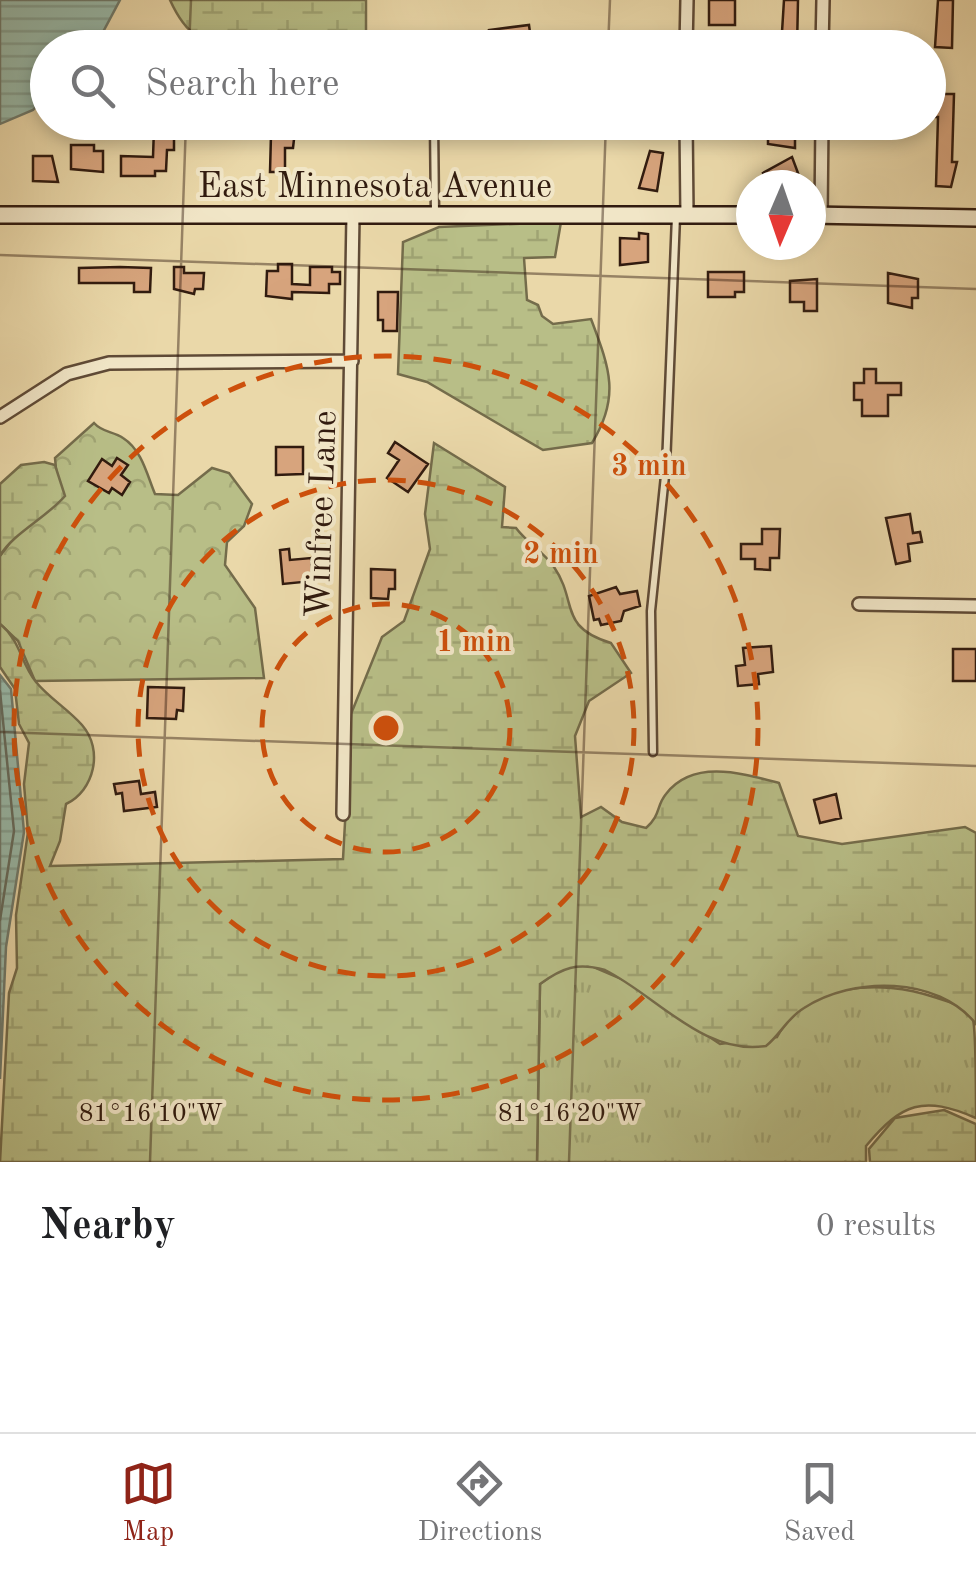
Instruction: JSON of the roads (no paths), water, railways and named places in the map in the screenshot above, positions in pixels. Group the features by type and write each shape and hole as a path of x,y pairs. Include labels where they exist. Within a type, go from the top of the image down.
{"street":[{"path":"686,30 687,0"},
{"path":"822,0 822,30"},
{"path":"681,215 685,140"},
{"path":"819,170 821,140"},
{"name":"East Minnesota Avenue","path":"0,215 736,215"},
{"name":"Winfree Lane","path":"343,814 353,215"},
{"path":"826,215 976,218"},
{"path":"0,417 67,374 109,363 352,362"},
{"path":"859,604 976,606"}],"lane":[{"path":"434,140 435,215"},
{"path":"653,752 651,611 666,466 681,215"}],"water":[{"path":"0,0 120,0 104,30 30,30 30,111 0,124"},
{"path":"0,675 11,689 24,832 6,947 0,1079"}]}
